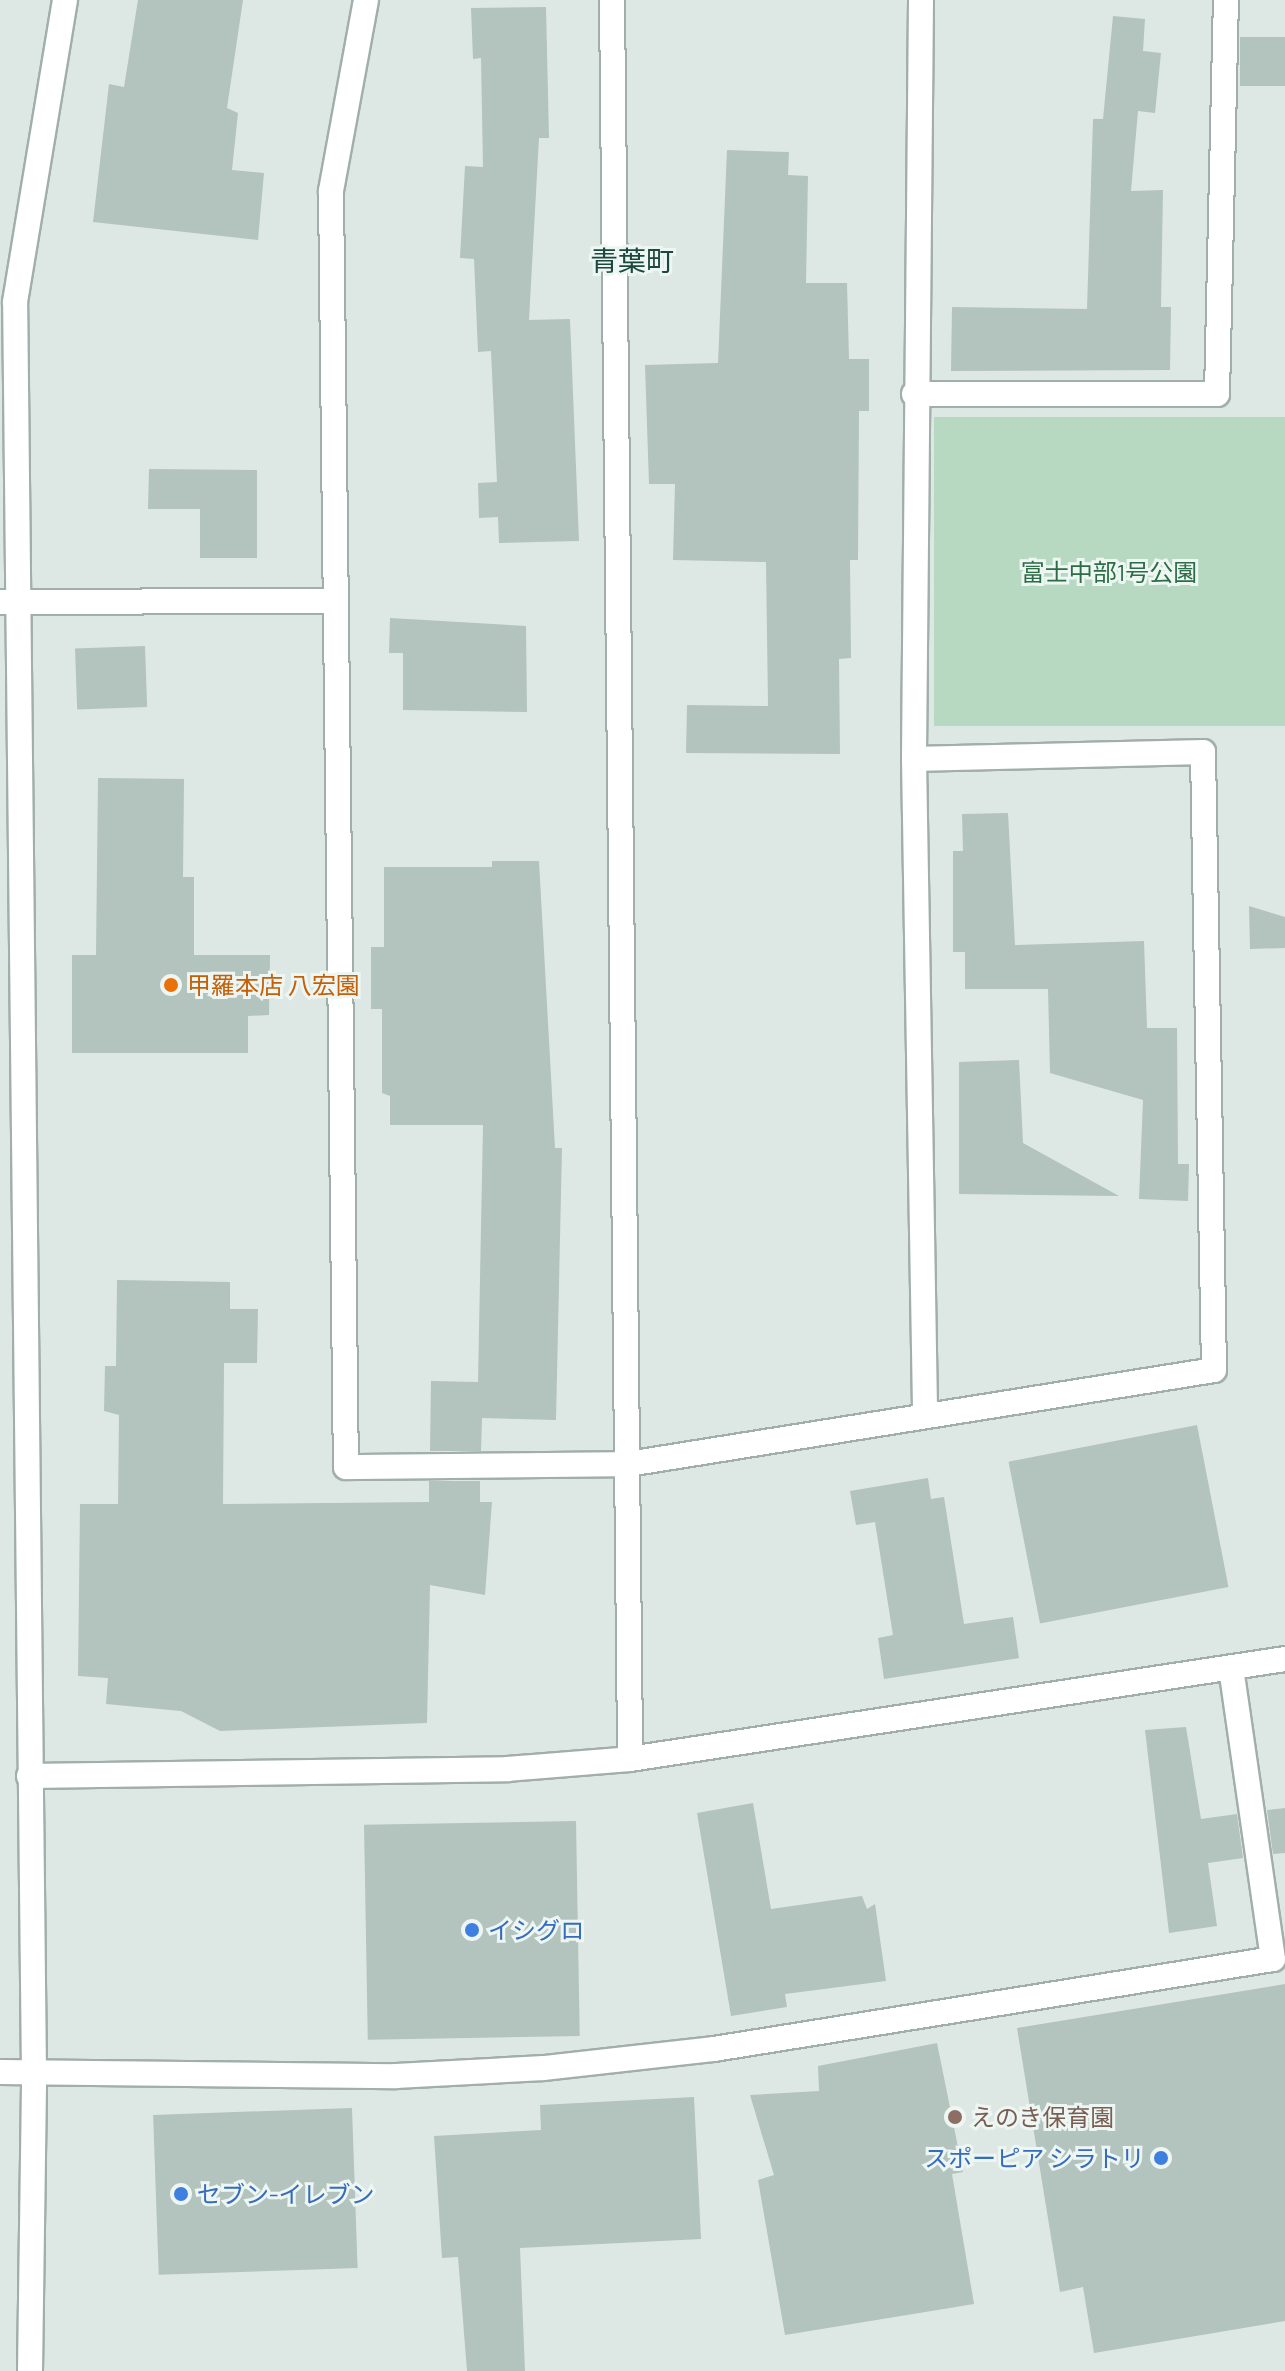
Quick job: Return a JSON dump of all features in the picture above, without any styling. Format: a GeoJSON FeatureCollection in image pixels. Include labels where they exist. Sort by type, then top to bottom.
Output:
{"type":"FeatureCollection","features":[{"type":"Feature","properties":{"kind":"street"},"geometry":{"type":"LineString","coordinates":[[30,2371],[34,2075],[8,602],[15,302],[65,0]]}},
{"type":"Feature","properties":{"kind":"street"},"geometry":{"type":"LineString","coordinates":[[366,0],[331,191],[332,601],[346,1467],[628,1464],[925,1412],[1214,1370],[1203,752],[914,759]]}},
{"type":"Feature","properties":{"kind":"street"},"geometry":{"type":"LineString","coordinates":[[612,0],[630,1759]]}},
{"type":"Feature","properties":{"kind":"street"},"geometry":{"type":"LineString","coordinates":[[921,0],[914,394],[914,759],[925,1412]]}},
{"type":"Feature","properties":{"kind":"street"},"geometry":{"type":"LineString","coordinates":[[914,394],[1217,394],[1226,0]]}},
{"type":"Feature","properties":{"kind":"street"},"geometry":{"type":"LineString","coordinates":[[8,602],[332,601]]}},
{"type":"Feature","properties":{"kind":"street"},"geometry":{"type":"LineString","coordinates":[[29,1776],[507,1769],[630,1759],[1285,1659]]}},
{"type":"Feature","properties":{"kind":"street"},"geometry":{"type":"LineString","coordinates":[[0,2072],[34,2075],[396,2076],[544,2068],[714,2049],[1273,1959],[1231,1669]]}},
{"type":"Feature","properties":{"kind":"green space","name":"富士中部1号公園"},"geometry":{"type":"Polygon","coordinates":[[[934,417],[1285,417],[1285,726],[934,726],[934,417]]]}},
{"type":"Feature","properties":{"kind":"building"},"geometry":{"type":"Polygon","coordinates":[[[138,0],[243,0],[227,108],[238,113],[232,170],[264,173],[258,240],[93,222],[109,84],[124,87],[138,0]]]}},
{"type":"Feature","properties":{"kind":"building"},"geometry":{"type":"Polygon","coordinates":[[[546,7],[549,138],[539,138],[529,320],[570,319],[579,541],[499,543],[498,517],[479,518],[478,483],[497,482],[491,351],[478,352],[474,259],[460,258],[465,166],[483,167],[481,58],[473,59],[471,8],[546,7]]]}},
{"type":"Feature","properties":{"kind":"building"},"geometry":{"type":"Polygon","coordinates":[[[1113,16],[1145,19],[1143,51],[1161,53],[1155,113],[1138,111],[1131,191],[1163,190],[1161,307],[1171,307],[1170,370],[951,371],[952,307],[1087,309],[1093,119],[1103,119],[1113,16]]]}},
{"type":"Feature","properties":{"kind":"building"},"geometry":{"type":"Polygon","coordinates":[[[1240,37],[1285,37],[1285,86],[1240,86],[1240,37]]]}},
{"type":"Feature","properties":{"kind":"building"},"geometry":{"type":"Polygon","coordinates":[[[727,150],[789,152],[788,175],[808,176],[806,283],[847,283],[849,359],[869,359],[869,411],[859,411],[858,560],[850,560],[851,658],[839,659],[840,754],[686,753],[687,705],[768,706],[766,562],[673,560],[675,484],[649,484],[645,365],[718,363],[727,150]]]}},
{"type":"Feature","properties":{"kind":"building"},"geometry":{"type":"Polygon","coordinates":[[[149,469],[257,470],[257,558],[200,558],[200,509],[148,509],[149,469]]]}},
{"type":"Feature","properties":{"kind":"building"},"geometry":{"type":"Polygon","coordinates":[[[390,618],[526,626],[527,712],[403,710],[403,653],[389,653],[390,618]]]}},
{"type":"Feature","properties":{"kind":"building"},"geometry":{"type":"Polygon","coordinates":[[[145,646],[147,707],[77,709],[75,648],[145,646]]]}},
{"type":"Feature","properties":{"kind":"building"},"geometry":{"type":"Polygon","coordinates":[[[98,778],[184,779],[183,877],[194,877],[194,955],[270,955],[269,1015],[248,1016],[248,1053],[72,1053],[72,955],[96,955],[98,778]]]}},
{"type":"Feature","properties":{"kind":"building"},"geometry":{"type":"Polygon","coordinates":[[[1008,813],[1015,945],[1144,941],[1147,1028],[1177,1028],[1178,1164],[1189,1164],[1188,1201],[1139,1199],[1143,1100],[1050,1073],[1048,989],[965,989],[965,952],[953,952],[953,851],[963,851],[962,814],[1008,813]]]}},
{"type":"Feature","properties":{"kind":"building"},"geometry":{"type":"Polygon","coordinates":[[[492,861],[539,861],[555,1148],[562,1148],[556,1420],[482,1418],[481,1451],[430,1451],[431,1381],[478,1382],[483,1125],[390,1125],[390,1096],[382,1093],[382,1009],[371,1009],[371,947],[384,947],[384,867],[492,867],[492,861]]]}},
{"type":"Feature","properties":{"kind":"building"},"geometry":{"type":"Polygon","coordinates":[[[1249,906],[1285,917],[1285,948],[1250,949],[1249,906]]]}},
{"type":"Feature","properties":{"kind":"building"},"geometry":{"type":"Polygon","coordinates":[[[1019,1060],[1023,1143],[1119,1196],[959,1194],[959,1062],[1019,1060]]]}},
{"type":"Feature","properties":{"kind":"building"},"geometry":{"type":"Polygon","coordinates":[[[117,1280],[230,1282],[230,1309],[258,1309],[257,1363],[224,1363],[223,1504],[429,1502],[429,1481],[480,1481],[480,1502],[492,1502],[485,1595],[430,1585],[427,1723],[220,1731],[181,1711],[106,1704],[108,1678],[78,1676],[80,1504],[118,1504],[119,1415],[104,1411],[105,1366],[116,1366],[117,1280]]]}},
{"type":"Feature","properties":{"kind":"building"},"geometry":{"type":"Polygon","coordinates":[[[1197,1425],[1228,1587],[1040,1624],[1009,1462],[1197,1425]]]}},
{"type":"Feature","properties":{"kind":"building"},"geometry":{"type":"Polygon","coordinates":[[[928,1478],[931,1499],[944,1497],[964,1624],[1013,1617],[1019,1658],[884,1679],[878,1638],[893,1635],[875,1522],[856,1525],[850,1491],[928,1478]]]}},
{"type":"Feature","properties":{"kind":"building"},"geometry":{"type":"Polygon","coordinates":[[[1186,1727],[1201,1819],[1237,1814],[1243,1858],[1208,1863],[1217,1926],[1169,1933],[1145,1730],[1186,1727]]]}},
{"type":"Feature","properties":{"kind":"building"},"geometry":{"type":"Polygon","coordinates":[[[753,1803],[771,1909],[862,1896],[867,1909],[875,1904],[886,1981],[785,1994],[787,2007],[731,2016],[697,1813],[753,1803]]]}},
{"type":"Feature","properties":{"kind":"building"},"geometry":{"type":"Polygon","coordinates":[[[1285,1808],[1285,1853],[1273,1854],[1267,1810],[1285,1808]]]}},
{"type":"Feature","properties":{"kind":"building","name":"イシグロ"},"geometry":{"type":"Polygon","coordinates":[[[576,1821],[580,2036],[368,2040],[364,1825],[576,1821]]]}},
{"type":"Feature","properties":{"kind":"building","name":"スポーピア シラトリ"},"geometry":{"type":"Polygon","coordinates":[[[1285,1984],[1285,2321],[1094,2353],[1083,2287],[1060,2292],[1017,2028],[1285,1984]]]}},
{"type":"Feature","properties":{"kind":"building"},"geometry":{"type":"Polygon","coordinates":[[[937,2043],[963,2172],[952,2174],[974,2304],[785,2335],[758,2180],[774,2175],[750,2095],[819,2091],[818,2066],[937,2043]]]}},
{"type":"Feature","properties":{"kind":"building"},"geometry":{"type":"Polygon","coordinates":[[[694,2097],[701,2239],[520,2248],[525,2371],[467,2371],[458,2257],[442,2258],[434,2136],[541,2130],[540,2105],[694,2097]]]}},
{"type":"Feature","properties":{"kind":"building"},"geometry":{"type":"Polygon","coordinates":[[[352,2108],[358,2268],[159,2275],[153,2115],[352,2108]]]}},
{"type":"Feature","properties":{"kind":"place","name":"甲羅本店 八宏園"},"geometry":{"type":"Point","coordinates":[171,985]}},
{"type":"Feature","properties":{"kind":"place","name":"イシグロ"},"geometry":{"type":"Point","coordinates":[472,1930]}},
{"type":"Feature","properties":{"kind":"place","name":"えのき保育園"},"geometry":{"type":"Point","coordinates":[955,2117]}},
{"type":"Feature","properties":{"kind":"place","name":"スポーピア シラトリ"},"geometry":{"type":"Point","coordinates":[1161,2158]}},
{"type":"Feature","properties":{"kind":"place","name":"セブン-イレブン"},"geometry":{"type":"Point","coordinates":[181,2194]}},
{"type":"Feature","properties":{"kind":"district","name":"青葉町"},"geometry":{"type":"Point","coordinates":[632,260]}}]}
